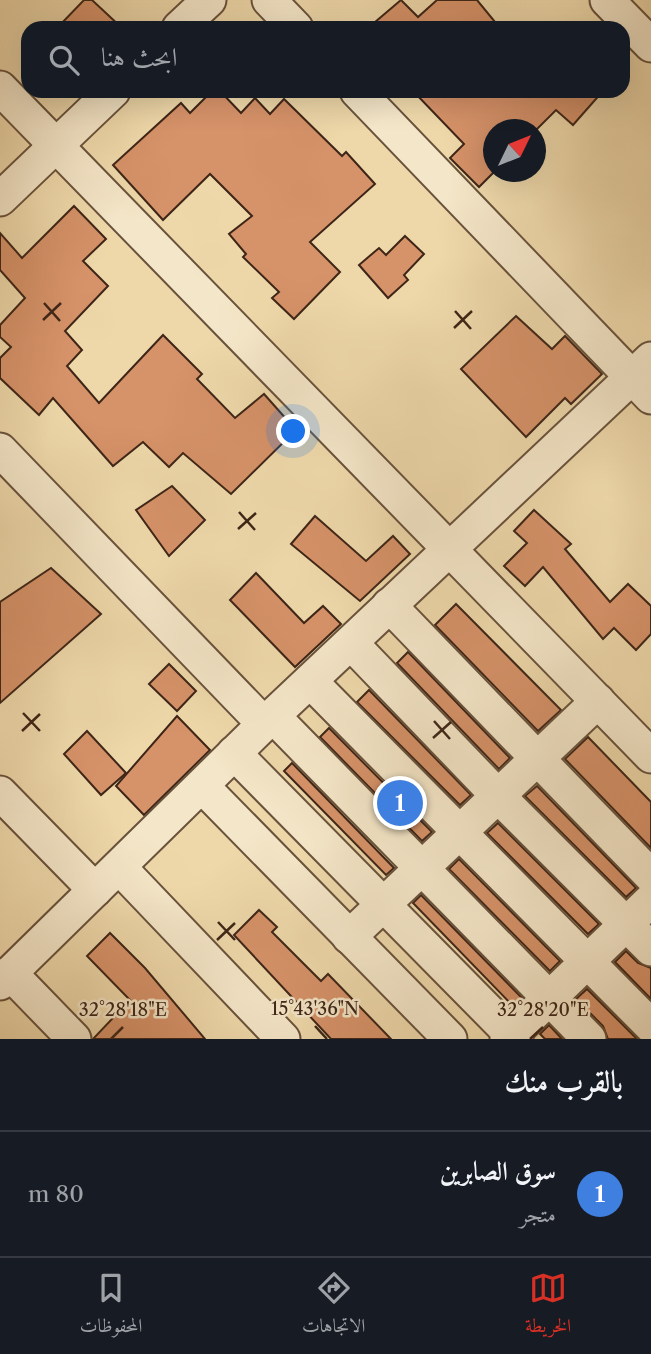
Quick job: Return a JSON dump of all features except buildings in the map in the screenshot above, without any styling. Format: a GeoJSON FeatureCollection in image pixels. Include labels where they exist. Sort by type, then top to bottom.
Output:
{"type":"FeatureCollection","features":[{"type":"Feature","properties":{"kind":"street"},"geometry":{"type":"LineString","coordinates":[[186,21],[209,0]]}},
{"type":"Feature","properties":{"kind":"street"},"geometry":{"type":"LineString","coordinates":[[269,0],[289,21]]}},
{"type":"Feature","properties":{"kind":"street"},"geometry":{"type":"LineString","coordinates":[[607,0],[628,21]]}},
{"type":"Feature","properties":{"kind":"street"},"geometry":{"type":"LineString","coordinates":[[630,24],[651,45]]}},
{"type":"Feature","properties":{"kind":"street"},"geometry":{"type":"LineString","coordinates":[[0,88],[651,756]]}},
{"type":"Feature","properties":{"kind":"street"},"geometry":{"type":"LineString","coordinates":[[0,200],[105,98]]}},
{"type":"Feature","properties":{"kind":"street"},"geometry":{"type":"LineString","coordinates":[[74,1039],[5,978],[448,548],[644,377],[364,98]]}},
{"type":"Feature","properties":{"kind":"street"},"geometry":{"type":"LineString","coordinates":[[0,450],[269,720],[424,867],[589,1039]]}},
{"type":"Feature","properties":{"kind":"street"},"geometry":{"type":"LineString","coordinates":[[388,605],[651,876]]}},
{"type":"Feature","properties":{"kind":"street"},"geometry":{"type":"LineString","coordinates":[[351,643],[498,796],[651,949]]}},
{"type":"Feature","properties":{"kind":"street"},"geometry":{"type":"LineString","coordinates":[[310,681],[651,1026]]}},
{"type":"Feature","properties":{"kind":"street"},"geometry":{"type":"LineString","coordinates":[[349,937],[598,701]]}},
{"type":"Feature","properties":{"kind":"street"},"geometry":{"type":"LineString","coordinates":[[234,753],[385,904],[511,1037],[651,900]]}},
{"type":"Feature","properties":{"kind":"street"},"geometry":{"type":"LineString","coordinates":[[202,786],[450,1039]]}},
{"type":"Feature","properties":{"kind":"street"},"geometry":{"type":"LineString","coordinates":[[0,793],[95,890]]}},
{"type":"Feature","properties":{"kind":"street"},"geometry":{"type":"LineString","coordinates":[[119,867],[274,1036]]}},
{"type":"Feature","properties":{"kind":"place","name":"سوق الصابرين"},"geometry":{"type":"Point","coordinates":[400,803]}}]}
